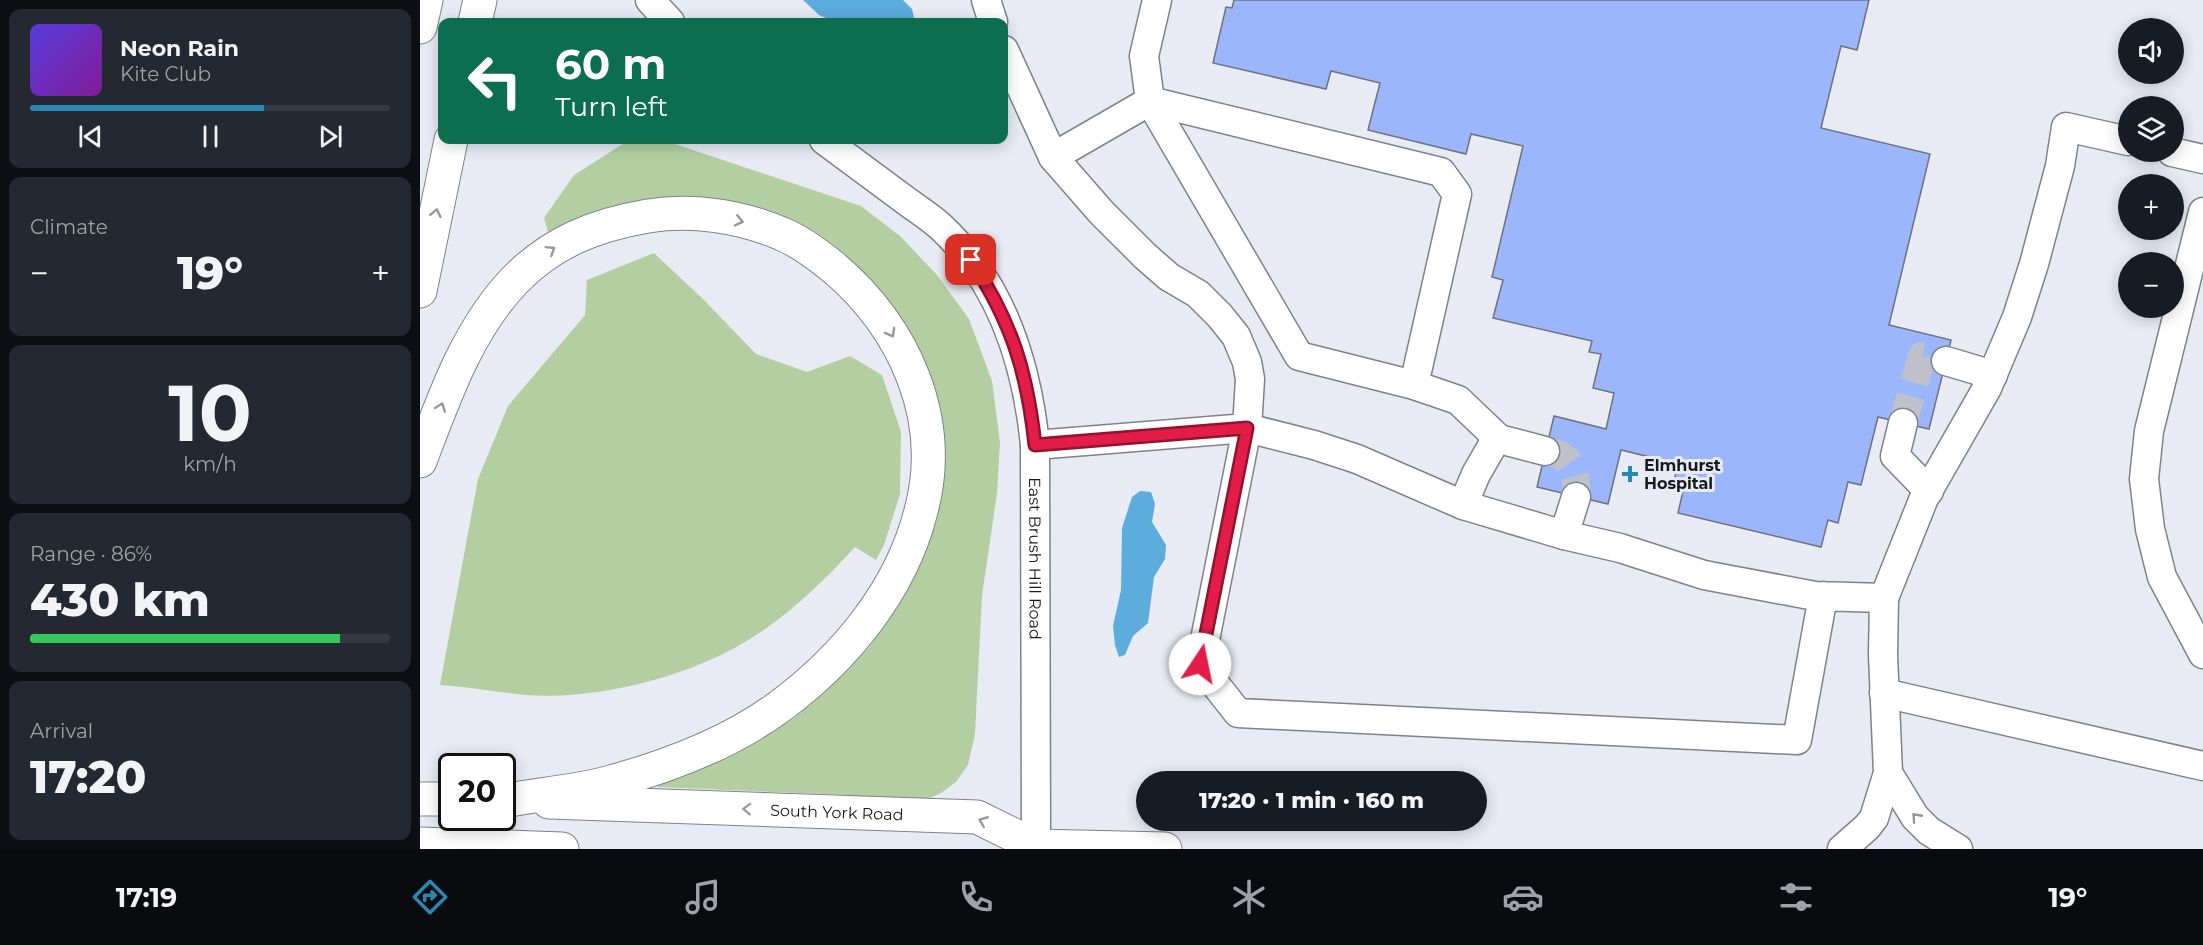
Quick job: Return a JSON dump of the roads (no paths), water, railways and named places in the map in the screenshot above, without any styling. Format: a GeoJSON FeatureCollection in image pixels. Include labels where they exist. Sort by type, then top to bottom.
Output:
{"type":"FeatureCollection","features":[{"type":"Feature","properties":{"kind":"main road"},"geometry":{"type":"LineString","coordinates":[[420,27],[426,0]]}},
{"type":"Feature","properties":{"kind":"main road"},"geometry":{"type":"LineString","coordinates":[[476,18],[480,0]]}},
{"type":"Feature","properties":{"kind":"main road"},"geometry":{"type":"LineString","coordinates":[[420,291],[450,144]]}},
{"type":"Feature","properties":{"kind":"main road"},"geometry":{"type":"LineString","coordinates":[[420,461],[445,395],[468,347],[490,310],[513,282],[537,259],[573,236],[621,220],[664,214],[703,214],[743,222],[782,234],[819,256],[855,286],[886,323],[908,364],[920,398],[927,435],[927,473],[922,509],[911,545],[896,579],[867,621],[819,675],[778,708],[740,733],[696,753],[609,783],[516,798]]}},
{"type":"Feature","properties":{"kind":"main road"},"geometry":{"type":"LineString","coordinates":[[420,799],[438,799]]}},
{"type":"Feature","properties":{"kind":"main road","name":"South York Road"},"geometry":{"type":"LineString","coordinates":[[516,800],[977,817],[1032,848],[1165,849]]}},
{"type":"Feature","properties":{"kind":"main road"},"geometry":{"type":"LineString","coordinates":[[420,844],[562,849]]}},
{"type":"Feature","properties":{"kind":"street"},"geometry":{"type":"LineString","coordinates":[[650,0],[666,18]]}},
{"type":"Feature","properties":{"kind":"street"},"geometry":{"type":"LineString","coordinates":[[986,0],[992,18]]}},
{"type":"Feature","properties":{"kind":"street"},"geometry":{"type":"LineString","coordinates":[[1157,0],[1144,56],[1150,101],[1299,356],[1414,385],[1458,400],[1499,439],[1545,451]]}},
{"type":"Feature","properties":{"kind":"street"},"geometry":{"type":"LineString","coordinates":[[1008,59],[1053,156],[1101,212],[1145,256],[1169,277],[1198,294],[1220,316],[1236,336],[1248,362],[1250,379],[1247,428],[1200,664],[1238,713],[1797,740],[1824,596]]}},
{"type":"Feature","properties":{"kind":"street"},"geometry":{"type":"LineString","coordinates":[[1053,156],[1150,101],[1441,172],[1457,194],[1414,385]]}},
{"type":"Feature","properties":{"kind":"street"},"geometry":{"type":"LineString","coordinates":[[1842,849],[1874,818],[1888,773],[1884,693],[1884,598],[1929,491],[1993,375],[2017,317],[2034,264],[2060,166],[2066,127],[2118,139]]}},
{"type":"Feature","properties":{"kind":"street","name":"East Brush Hill Road"},"geometry":{"type":"LineString","coordinates":[[829,144],[941,227],[971,260],[1005,319],[1017,351],[1026,384],[1035,445],[1032,848]]}},
{"type":"Feature","properties":{"kind":"street"},"geometry":{"type":"LineString","coordinates":[[2184,155],[2203,159]]}},
{"type":"Feature","properties":{"kind":"street"},"geometry":{"type":"LineString","coordinates":[[2203,212],[2149,431],[2144,479],[2150,529],[2162,577],[2203,654]]}},
{"type":"Feature","properties":{"kind":"street"},"geometry":{"type":"LineString","coordinates":[[1946,362],[1993,375]]}},
{"type":"Feature","properties":{"kind":"street"},"geometry":{"type":"LineString","coordinates":[[1903,423],[1894,456],[1929,491]]}},
{"type":"Feature","properties":{"kind":"street"},"geometry":{"type":"LineString","coordinates":[[1035,445],[1247,428],[1358,459],[1463,505],[1564,535],[1620,548],[1704,575],[1777,590],[1824,596],[1884,598]]}},
{"type":"Feature","properties":{"kind":"street"},"geometry":{"type":"LineString","coordinates":[[1463,505],[1486,454],[1499,439]]}},
{"type":"Feature","properties":{"kind":"street"},"geometry":{"type":"LineString","coordinates":[[1564,535],[1576,497]]}},
{"type":"Feature","properties":{"kind":"street"},"geometry":{"type":"LineString","coordinates":[[1884,693],[2203,766]]}},
{"type":"Feature","properties":{"kind":"street"},"geometry":{"type":"LineString","coordinates":[[1888,773],[1915,817],[1929,831],[1958,849]]}},
{"type":"Feature","properties":{"kind":"water"},"geometry":{"type":"Polygon","coordinates":[[[803,0],[903,0],[912,9],[914,18],[826,18],[819,15],[803,0]]]}},
{"type":"Feature","properties":{"kind":"water"},"geometry":{"type":"Polygon","coordinates":[[[1140,491],[1151,492],[1155,504],[1152,522],[1166,545],[1165,559],[1154,577],[1148,623],[1133,636],[1125,655],[1119,657],[1113,626],[1121,590],[1122,528],[1132,497],[1140,491]]]}},
{"type":"Feature","properties":{"kind":"tunnel"},"geometry":{"type":"LineString","coordinates":[[1903,423],[1922,356],[1946,361]]}},
{"type":"Feature","properties":{"kind":"tunnel"},"geometry":{"type":"LineString","coordinates":[[1545,451],[1560,455],[1569,463],[1576,480],[1576,497]]}},
{"type":"Feature","properties":{"kind":"place","name":"Elmhurst Hospital"},"geometry":{"type":"Point","coordinates":[1630,474]}}]}
